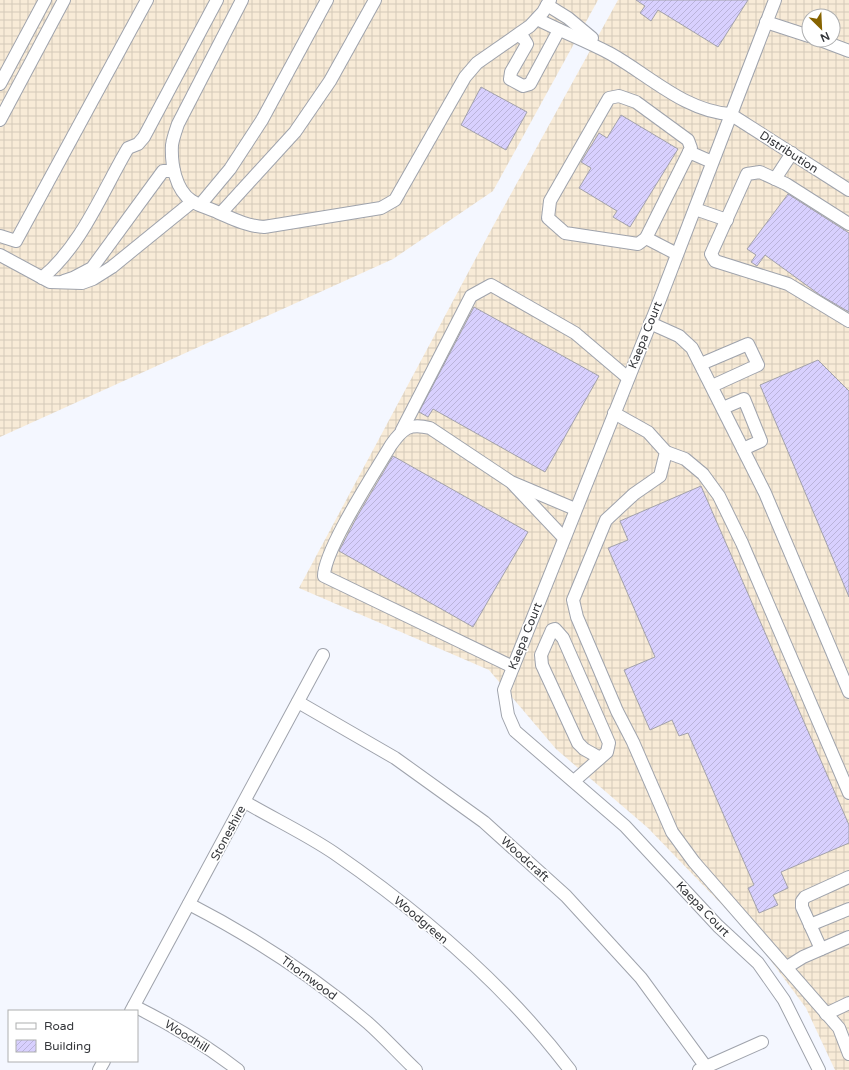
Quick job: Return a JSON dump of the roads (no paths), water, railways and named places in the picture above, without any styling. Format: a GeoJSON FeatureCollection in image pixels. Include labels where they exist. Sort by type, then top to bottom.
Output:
{"type":"FeatureCollection","features":[{"type":"Feature","properties":{"kind":"street"},"geometry":{"type":"LineString","coordinates":[[0,84],[45,0]]}},
{"type":"Feature","properties":{"kind":"street"},"geometry":{"type":"LineString","coordinates":[[0,120],[64,0]]}},
{"type":"Feature","properties":{"kind":"street"},"geometry":{"type":"LineString","coordinates":[[0,236],[16,241],[147,0]]}},
{"type":"Feature","properties":{"kind":"street"},"geometry":{"type":"LineString","coordinates":[[42,278],[59,261],[78,236],[128,148],[138,144],[144,137],[217,0]]}},
{"type":"Feature","properties":{"kind":"street"},"geometry":{"type":"LineString","coordinates":[[242,0],[178,124],[172,144],[174,171],[182,192],[196,203],[252,227],[264,227],[381,208],[394,200],[466,77],[477,62],[518,35],[537,19],[548,3],[613,56]]}},
{"type":"Feature","properties":{"kind":"street"},"geometry":{"type":"LineString","coordinates":[[0,255],[42,278],[57,283],[82,283],[93,279],[112,267],[196,203],[230,169],[262,120],[327,0]]}},
{"type":"Feature","properties":{"kind":"street"},"geometry":{"type":"LineString","coordinates":[[221,213],[294,132],[334,75],[375,0]]}},
{"type":"Feature","properties":{"kind":"street","name":"Kaepa Court"},"geometry":{"type":"LineString","coordinates":[[775,0],[730,114],[695,209],[504,690],[508,715],[515,731],[625,826],[718,926],[758,963],[784,1000],[819,1070]]}},
{"type":"Feature","properties":{"kind":"street"},"geometry":{"type":"LineString","coordinates":[[537,19],[559,30],[581,38],[695,106],[715,113],[730,114]]}},
{"type":"Feature","properties":{"kind":"street"},"geometry":{"type":"LineString","coordinates":[[766,22],[801,33]]}},
{"type":"Feature","properties":{"kind":"street"},"geometry":{"type":"LineString","coordinates":[[518,35],[524,39],[527,44],[511,72],[510,79],[524,86],[530,84],[559,30]]}},
{"type":"Feature","properties":{"kind":"street"},"geometry":{"type":"LineString","coordinates":[[619,96],[636,102],[688,140],[691,148],[646,238],[638,244],[565,233],[548,218],[550,201],[609,98],[619,96]]}},
{"type":"Feature","properties":{"kind":"street","name":"Distribution"},"geometry":{"type":"LineString","coordinates":[[730,114],[849,190]]}},
{"type":"Feature","properties":{"kind":"street"},"geometry":{"type":"LineString","coordinates":[[689,152],[712,162]]}},
{"type":"Feature","properties":{"kind":"street"},"geometry":{"type":"LineString","coordinates":[[775,179],[792,153]]}},
{"type":"Feature","properties":{"kind":"street"},"geometry":{"type":"LineString","coordinates":[[57,283],[74,278],[92,268],[163,171],[174,171]]}},
{"type":"Feature","properties":{"kind":"street"},"geometry":{"type":"LineString","coordinates":[[849,224],[775,179],[760,172],[747,174],[711,254],[715,261],[788,284],[849,321]]}},
{"type":"Feature","properties":{"kind":"street"},"geometry":{"type":"LineString","coordinates":[[695,209],[727,220]]}},
{"type":"Feature","properties":{"kind":"street"},"geometry":{"type":"LineString","coordinates":[[646,238],[677,254]]}},
{"type":"Feature","properties":{"kind":"street"},"geometry":{"type":"LineString","coordinates":[[513,667],[324,576],[324,569],[334,543],[391,445],[402,430],[471,296],[490,284],[575,333],[628,378]]}},
{"type":"Feature","properties":{"kind":"street"},"geometry":{"type":"LineString","coordinates":[[650,323],[679,336],[692,348],[701,364],[765,493],[849,692]]}},
{"type":"Feature","properties":{"kind":"street"},"geometry":{"type":"LineString","coordinates":[[701,364],[748,344],[758,366],[712,386]]}},
{"type":"Feature","properties":{"kind":"street"},"geometry":{"type":"LineString","coordinates":[[723,408],[744,400],[762,441],[743,449]]}},
{"type":"Feature","properties":{"kind":"street"},"geometry":{"type":"LineString","coordinates":[[614,413],[648,432],[666,452],[685,459],[703,474],[719,496],[742,543],[849,793]]}},
{"type":"Feature","properties":{"kind":"street"},"geometry":{"type":"LineString","coordinates":[[402,430],[417,425],[430,428],[511,482],[575,509]]}},
{"type":"Feature","properties":{"kind":"street"},"geometry":{"type":"LineString","coordinates":[[666,452],[660,476],[634,494],[606,520],[573,600],[577,618],[672,832],[694,862],[839,1028],[849,1054]]}},
{"type":"Feature","properties":{"kind":"street"},"geometry":{"type":"LineString","coordinates":[[511,482],[564,538]]}},
{"type":"Feature","properties":{"kind":"street"},"geometry":{"type":"LineString","coordinates":[[574,781],[600,758],[609,748],[607,737],[563,638],[555,629],[552,630],[541,655],[542,665],[578,743],[584,749],[600,758]]}},
{"type":"Feature","properties":{"kind":"street","name":"Stoneshire"},"geometry":{"type":"LineString","coordinates":[[133,1008],[323,655]]}},
{"type":"Feature","properties":{"kind":"street","name":"Woodcraft"},"geometry":{"type":"LineString","coordinates":[[298,702],[395,758],[484,822],[566,896],[640,978],[702,1068]]}},
{"type":"Feature","properties":{"kind":"street","name":"Woodgreen"},"geometry":{"type":"LineString","coordinates":[[245,802],[333,853],[415,912],[491,980],[570,1070]]}},
{"type":"Feature","properties":{"kind":"street"},"geometry":{"type":"LineString","coordinates":[[821,949],[802,907],[802,901],[805,897],[849,877]]}},
{"type":"Feature","properties":{"kind":"street","name":"Thornwood"},"geometry":{"type":"LineString","coordinates":[[190,904],[231,926],[302,971],[369,1024],[416,1070]]}},
{"type":"Feature","properties":{"kind":"street"},"geometry":{"type":"LineString","coordinates":[[810,925],[849,908]]}},
{"type":"Feature","properties":{"kind":"street"},"geometry":{"type":"LineString","coordinates":[[787,967],[821,949],[849,937]]}},
{"type":"Feature","properties":{"kind":"street"},"geometry":{"type":"LineString","coordinates":[[826,1014],[849,1003]]}},
{"type":"Feature","properties":{"kind":"street","name":"Woodhill"},"geometry":{"type":"LineString","coordinates":[[138,1010],[173,1027],[223,1058],[238,1070]]}},
{"type":"Feature","properties":{"kind":"street"},"geometry":{"type":"LineString","coordinates":[[702,1068],[762,1042]]}}]}
